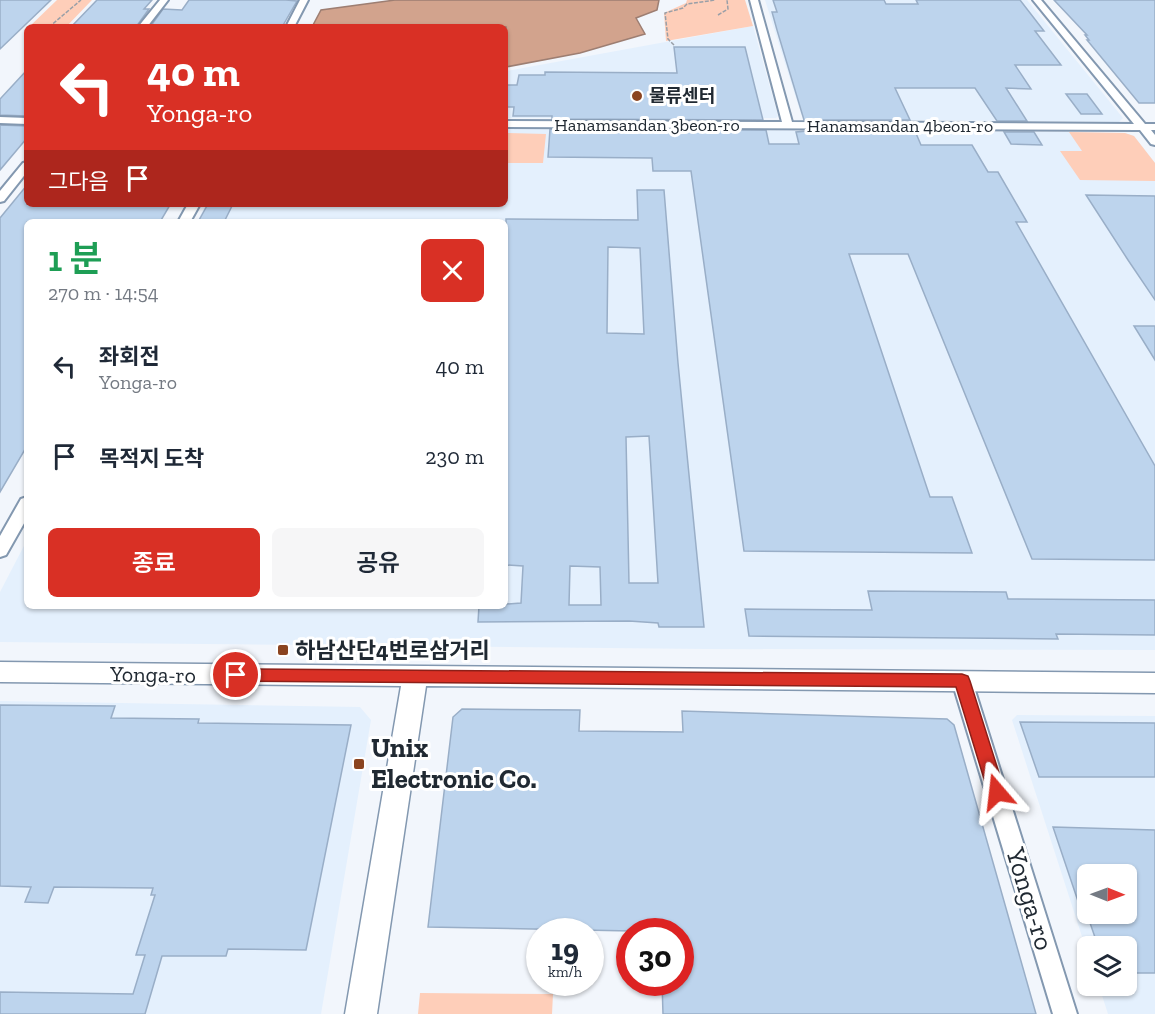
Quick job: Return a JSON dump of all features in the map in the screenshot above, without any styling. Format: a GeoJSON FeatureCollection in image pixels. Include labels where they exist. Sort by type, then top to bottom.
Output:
{"type":"FeatureCollection","features":[{"type":"Feature","properties":{"kind":"street"},"geometry":{"type":"LineString","coordinates":[[144,24],[164,0]]}},
{"type":"Feature","properties":{"kind":"street"},"geometry":{"type":"LineString","coordinates":[[292,24],[304,0]]}},
{"type":"Feature","properties":{"kind":"street","name":"Hanamsandan 4beon-ro"},"geometry":{"type":"LineString","coordinates":[[754,0],[788,126],[1155,127]]}},
{"type":"Feature","properties":{"kind":"street"},"geometry":{"type":"LineString","coordinates":[[1037,0],[1155,142]]}},
{"type":"Feature","properties":{"kind":"street"},"geometry":{"type":"LineString","coordinates":[[0,120],[24,121]]}},
{"type":"Feature","properties":{"kind":"street","name":"Hanamsandan 3beon-ro"},"geometry":{"type":"LineString","coordinates":[[508,124],[788,126]]}},
{"type":"Feature","properties":{"kind":"street"},"geometry":{"type":"LineString","coordinates":[[0,199],[24,169]]}},
{"type":"Feature","properties":{"kind":"street"},"geometry":{"type":"LineString","coordinates":[[0,551],[24,508]]}},
{"type":"Feature","properties":{"kind":"street","name":"Yonga-ro"},"geometry":{"type":"LineString","coordinates":[[0,672],[415,678],[1155,683]]}},
{"type":"Feature","properties":{"kind":"street"},"geometry":{"type":"LineString","coordinates":[[361,1014],[415,678]]}},
{"type":"Feature","properties":{"kind":"street","name":"Yonga-ro"},"geometry":{"type":"LineString","coordinates":[[962,681],[1065,1014]]}},
{"type":"Feature","properties":{"kind":"path"},"geometry":{"type":"LineString","coordinates":[[53,24],[81,0]]}},
{"type":"Feature","properties":{"kind":"path"},"geometry":{"type":"LineString","coordinates":[[674,45],[668,39],[665,13],[683,8],[689,0]]}},
{"type":"Feature","properties":{"kind":"path"},"geometry":{"type":"LineString","coordinates":[[687,4],[715,0]]}},
{"type":"Feature","properties":{"kind":"path"},"geometry":{"type":"LineString","coordinates":[[718,15],[728,9],[727,0]]}},
{"type":"Feature","properties":{"kind":"shaded area"},"geometry":{"type":"Polygon","coordinates":[[[57,0],[92,0],[69,24],[32,24],[57,0]]]}},
{"type":"Feature","properties":{"kind":"shaded area"},"geometry":{"type":"Polygon","coordinates":[[[395,0],[659,0],[657,10],[636,18],[645,34],[580,53],[508,67],[508,24],[314,24],[321,10],[395,0]]]}},
{"type":"Feature","properties":{"kind":"shaded area"},"geometry":{"type":"Polygon","coordinates":[[[687,0],[745,0],[753,26],[666,41],[664,13],[686,3],[687,0]]]}},
{"type":"Feature","properties":{"kind":"shaded area"},"geometry":{"type":"Polygon","coordinates":[[[765,0],[1027,0],[1123,118],[1119,122],[810,119],[801,114],[765,0]]]}},
{"type":"Feature","properties":{"kind":"shaded area"},"geometry":{"type":"Polygon","coordinates":[[[753,26],[778,116],[776,118],[508,118],[508,71],[753,26]]]}},
{"type":"Feature","properties":{"kind":"shaded area"},"geometry":{"type":"Polygon","coordinates":[[[508,129],[1069,132],[1125,133],[1134,136],[1155,163],[1155,650],[706,649],[0,642],[0,592],[24,546],[24,609],[508,609],[508,219],[198,219],[204,207],[508,207],[508,129]]]}},
{"type":"Feature","properties":{"kind":"shaded area"},"geometry":{"type":"Polygon","coordinates":[[[1069,132],[1125,133],[1134,136],[1155,163],[1155,181],[1080,180],[1060,151],[1082,151],[1069,132]]]}},
{"type":"Feature","properties":{"kind":"shaded area"},"geometry":{"type":"Polygon","coordinates":[[[508,133],[546,134],[543,163],[508,163],[508,133]]]}},
{"type":"Feature","properties":{"kind":"shaded area"},"geometry":{"type":"Polygon","coordinates":[[[0,701],[360,707],[371,720],[321,1014],[0,1014],[0,701]]]}},
{"type":"Feature","properties":{"kind":"shaded area"},"geometry":{"type":"Polygon","coordinates":[[[1017,715],[1155,716],[1155,1014],[1108,1014],[1102,996],[1137,996],[1137,936],[1082,936],[1078,924],[1137,924],[1137,864],[1077,864],[1077,921],[1012,720],[1017,715]]]}},
{"type":"Feature","properties":{"kind":"shaded area"},"geometry":{"type":"Polygon","coordinates":[[[420,993],[553,996],[552,1014],[418,1014],[420,993]]]}},
{"type":"Feature","properties":{"kind":"building"},"geometry":{"type":"Polygon","coordinates":[[[0,0],[51,0],[24,24],[0,49],[0,0]]]}},
{"type":"Feature","properties":{"kind":"building"},"geometry":{"type":"Polygon","coordinates":[[[97,0],[152,0],[144,9],[149,9],[138,24],[74,24],[97,0]]]}},
{"type":"Feature","properties":{"kind":"building"},"geometry":{"type":"Polygon","coordinates":[[[189,0],[297,1],[284,24],[152,24],[163,9],[182,10],[189,0]]]}},
{"type":"Feature","properties":{"kind":"building"},"geometry":{"type":"Polygon","coordinates":[[[773,0],[884,0],[886,4],[918,4],[916,0],[1020,0],[1044,31],[1035,31],[1061,65],[1015,65],[1031,89],[1006,88],[1027,121],[997,121],[975,88],[895,88],[910,120],[804,120],[772,12],[777,12],[773,0]]]}},
{"type":"Feature","properties":{"kind":"building"},"geometry":{"type":"Polygon","coordinates":[[[1054,0],[1155,0],[1155,103],[1139,103],[1087,40],[1089,40],[1085,35],[1087,35],[1054,0]]]}},
{"type":"Feature","properties":{"kind":"building","name":"물류센터"},"geometry":{"type":"Polygon","coordinates":[[[674,47],[745,47],[763,120],[552,119],[552,116],[513,116],[514,107],[508,107],[508,85],[517,85],[519,75],[545,75],[545,72],[677,73],[674,47]]]}},
{"type":"Feature","properties":{"kind":"building"},"geometry":{"type":"Polygon","coordinates":[[[24,73],[24,116],[0,115],[0,99],[24,73]]]}},
{"type":"Feature","properties":{"kind":"building"},"geometry":{"type":"Polygon","coordinates":[[[1066,94],[1087,94],[1102,114],[1081,114],[1066,94]]]}},
{"type":"Feature","properties":{"kind":"building"},"geometry":{"type":"Polygon","coordinates":[[[0,125],[24,126],[24,142],[0,170],[0,125]]]}},
{"type":"Feature","properties":{"kind":"building"},"geometry":{"type":"Polygon","coordinates":[[[550,129],[766,130],[769,144],[799,144],[796,132],[807,131],[915,131],[921,145],[972,145],[988,172],[998,172],[1027,222],[1016,222],[1155,466],[1155,560],[1032,559],[908,254],[849,254],[930,497],[952,497],[972,553],[744,551],[691,171],[653,171],[652,158],[548,157],[550,129]]]}},
{"type":"Feature","properties":{"kind":"building"},"geometry":{"type":"Polygon","coordinates":[[[1004,132],[1034,132],[1042,145],[1011,144],[1004,132]]]}},
{"type":"Feature","properties":{"kind":"building"},"geometry":{"type":"Polygon","coordinates":[[[24,189],[24,207],[169,207],[162,219],[24,219],[24,451],[0,492],[0,218],[24,189]]]}},
{"type":"Feature","properties":{"kind":"building"},"geometry":{"type":"Polygon","coordinates":[[[637,190],[664,190],[678,363],[704,627],[659,627],[658,623],[629,621],[478,622],[479,609],[508,609],[508,604],[521,603],[523,566],[508,565],[508,219],[638,220],[637,190]],[[608,247],[607,333],[644,334],[640,248],[608,247]],[[649,436],[626,437],[629,583],[658,583],[649,436]],[[570,566],[569,605],[601,605],[600,567],[570,566]]]}},
{"type":"Feature","properties":{"kind":"building"},"geometry":{"type":"Polygon","coordinates":[[[1086,195],[1155,196],[1155,300],[1128,260],[1086,195]]]}},
{"type":"Feature","properties":{"kind":"building"},"geometry":{"type":"Polygon","coordinates":[[[206,207],[232,207],[226,219],[200,219],[206,207]]]}},
{"type":"Feature","properties":{"kind":"building"},"geometry":{"type":"Polygon","coordinates":[[[1134,326],[1155,326],[1155,360],[1134,326]]]}},
{"type":"Feature","properties":{"kind":"building"},"geometry":{"type":"Polygon","coordinates":[[[868,591],[1006,592],[1008,599],[1155,600],[1155,635],[1056,634],[1058,639],[749,636],[745,609],[872,610],[868,591]]]}},
{"type":"Feature","properties":{"kind":"building"},"geometry":{"type":"Polygon","coordinates":[[[0,705],[115,706],[111,718],[199,719],[198,723],[351,725],[306,950],[228,949],[226,956],[162,956],[145,1014],[0,1014],[0,992],[133,994],[145,955],[136,955],[155,895],[151,895],[153,888],[54,887],[48,903],[25,902],[31,887],[0,886],[0,705]]]}},
{"type":"Feature","properties":{"kind":"building"},"geometry":{"type":"Polygon","coordinates":[[[462,709],[580,710],[579,731],[683,732],[682,711],[947,719],[954,725],[1036,1014],[663,1014],[662,996],[694,996],[694,918],[616,918],[616,931],[604,930],[604,918],[526,918],[526,929],[428,927],[453,717],[462,709]]]}},
{"type":"Feature","properties":{"kind":"building"},"geometry":{"type":"Polygon","coordinates":[[[1020,722],[1155,723],[1155,777],[1039,777],[1020,722]]]}},
{"type":"Feature","properties":{"kind":"building"},"geometry":{"type":"Polygon","coordinates":[[[1053,827],[1155,830],[1155,973],[1137,973],[1137,936],[1095,936],[1090,924],[1137,924],[1137,864],[1077,864],[1077,898],[1053,827]]]}},
{"type":"Feature","properties":{"kind":"place","name":"물류센터"},"geometry":{"type":"Point","coordinates":[637,96]}},
{"type":"Feature","properties":{"kind":"place","name":"하남산단4번로삼거리"},"geometry":{"type":"Point","coordinates":[283,650]}},
{"type":"Feature","properties":{"kind":"place","name":"Unix Electronic Co."},"geometry":{"type":"Point","coordinates":[359,764]}},
{"type":"Feature","properties":{"kind":"route"},"geometry":{"type":"LineString","coordinates":[[236,675],[962,681],[997,792]]}}]}
